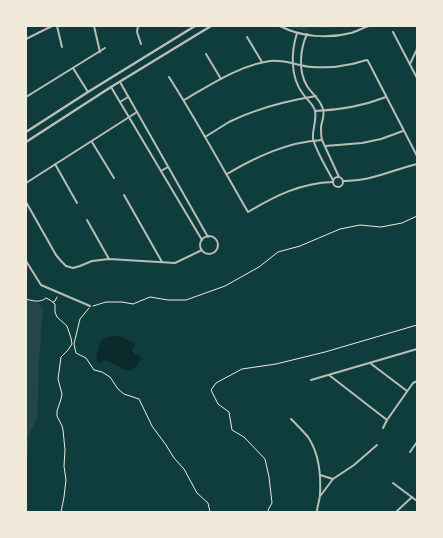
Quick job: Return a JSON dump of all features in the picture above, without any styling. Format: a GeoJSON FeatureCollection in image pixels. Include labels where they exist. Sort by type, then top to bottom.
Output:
{"type":"FeatureCollection","features":[{"type":"Feature","properties":{"kind":"street"},"geometry":{"type":"LineString","coordinates":[[26,39],[52,26]]}},
{"type":"Feature","properties":{"kind":"street"},"geometry":{"type":"LineString","coordinates":[[57,26],[62,47]]}},
{"type":"Feature","properties":{"kind":"street"},"geometry":{"type":"LineString","coordinates":[[94,26],[100,52]]}},
{"type":"Feature","properties":{"kind":"street"},"geometry":{"type":"LineString","coordinates":[[138,26],[141,44]]}},
{"type":"Feature","properties":{"kind":"street"},"geometry":{"type":"LineString","coordinates":[[26,132],[195,26]]}},
{"type":"Feature","properties":{"kind":"street"},"geometry":{"type":"LineString","coordinates":[[26,142],[111,87],[211,26]]}},
{"type":"Feature","properties":{"kind":"street"},"geometry":{"type":"LineString","coordinates":[[280,26],[297,33],[321,36],[336,36],[352,33],[369,26]]}},
{"type":"Feature","properties":{"kind":"street"},"geometry":{"type":"LineString","coordinates":[[392,32],[417,78]]}},
{"type":"Feature","properties":{"kind":"street"},"geometry":{"type":"LineString","coordinates":[[297,33],[292,63],[301,92],[314,107],[314,140],[334,185],[339,187],[342,185],[343,181]]}},
{"type":"Feature","properties":{"kind":"street"},"geometry":{"type":"LineString","coordinates":[[307,34],[304,39],[301,65],[307,85],[316,96],[323,111],[321,134],[324,146],[339,177],[342,178],[343,181]]}},
{"type":"Feature","properties":{"kind":"street"},"geometry":{"type":"LineString","coordinates":[[247,37],[262,62]]}},
{"type":"Feature","properties":{"kind":"street"},"geometry":{"type":"LineString","coordinates":[[26,96],[105,48]]}},
{"type":"Feature","properties":{"kind":"street"},"geometry":{"type":"LineString","coordinates":[[410,64],[417,49]]}},
{"type":"Feature","properties":{"kind":"street"},"geometry":{"type":"LineString","coordinates":[[206,54],[221,79]]}},
{"type":"Feature","properties":{"kind":"street"},"geometry":{"type":"LineString","coordinates":[[184,100],[240,69],[262,62],[282,61],[310,67],[337,67],[351,65],[367,60],[417,156]]}},
{"type":"Feature","properties":{"kind":"street"},"geometry":{"type":"LineString","coordinates":[[73,68],[88,92]]}},
{"type":"Feature","properties":{"kind":"street"},"geometry":{"type":"LineString","coordinates":[[168,77],[184,100],[248,212],[289,190],[306,185],[333,181],[335,178],[339,177]]}},
{"type":"Feature","properties":{"kind":"street"},"geometry":{"type":"LineString","coordinates":[[120,82],[208,237]]}},
{"type":"Feature","properties":{"kind":"street"},"geometry":{"type":"LineString","coordinates":[[111,87],[202,240]]}},
{"type":"Feature","properties":{"kind":"street"},"geometry":{"type":"LineString","coordinates":[[205,137],[248,114],[274,105],[316,96]]}},
{"type":"Feature","properties":{"kind":"street"},"geometry":{"type":"LineString","coordinates":[[120,102],[128,97]]}},
{"type":"Feature","properties":{"kind":"street"},"geometry":{"type":"LineString","coordinates":[[315,111],[336,110],[353,107],[386,97]]}},
{"type":"Feature","properties":{"kind":"street"},"geometry":{"type":"LineString","coordinates":[[26,183],[137,112]]}},
{"type":"Feature","properties":{"kind":"street"},"geometry":{"type":"LineString","coordinates":[[324,146],[362,143],[381,139],[404,131]]}},
{"type":"Feature","properties":{"kind":"street"},"geometry":{"type":"LineString","coordinates":[[227,174],[247,162],[269,152],[314,140],[322,140]]}},
{"type":"Feature","properties":{"kind":"street"},"geometry":{"type":"LineString","coordinates":[[92,141],[114,178]]}},
{"type":"Feature","properties":{"kind":"street"},"geometry":{"type":"LineString","coordinates":[[55,164],[77,203]]}},
{"type":"Feature","properties":{"kind":"street"},"geometry":{"type":"LineString","coordinates":[[343,181],[359,180],[378,176],[417,164]]}},
{"type":"Feature","properties":{"kind":"street"},"geometry":{"type":"LineString","coordinates":[[161,171],[168,167]]}},
{"type":"Feature","properties":{"kind":"street"},"geometry":{"type":"LineString","coordinates":[[124,195],[163,262]]}},
{"type":"Feature","properties":{"kind":"street"},"geometry":{"type":"LineString","coordinates":[[26,202],[56,255],[66,266],[73,268],[92,261],[109,259],[175,263],[202,250]]}},
{"type":"Feature","properties":{"kind":"street"},"geometry":{"type":"LineString","coordinates":[[87,220],[109,259]]}},
{"type":"Feature","properties":{"kind":"street"},"geometry":{"type":"LineString","coordinates":[[208,237],[217,241],[218,246],[215,252],[206,254],[200,245],[202,240],[208,237]]}},
{"type":"Feature","properties":{"kind":"street"},"geometry":{"type":"LineString","coordinates":[[26,261],[41,285],[90,306]]}},
{"type":"Feature","properties":{"kind":"street"},"geometry":{"type":"LineString","coordinates":[[311,380],[417,350]]}},
{"type":"Feature","properties":{"kind":"street"},"geometry":{"type":"LineString","coordinates":[[370,363],[407,391]]}},
{"type":"Feature","properties":{"kind":"street"},"geometry":{"type":"LineString","coordinates":[[329,375],[387,420]]}},
{"type":"Feature","properties":{"kind":"street"},"geometry":{"type":"LineString","coordinates":[[383,428],[407,391],[413,383],[417,381]]}},
{"type":"Feature","properties":{"kind":"street"},"geometry":{"type":"LineString","coordinates":[[291,419],[308,438],[315,451],[320,475],[320,496],[317,512]]}},
{"type":"Feature","properties":{"kind":"street"},"geometry":{"type":"LineString","coordinates":[[410,452],[417,442]]}},
{"type":"Feature","properties":{"kind":"street"},"geometry":{"type":"LineString","coordinates":[[320,496],[333,479],[354,465],[377,445]]}},
{"type":"Feature","properties":{"kind":"street"},"geometry":{"type":"LineString","coordinates":[[320,475],[333,479]]}},
{"type":"Feature","properties":{"kind":"street"},"geometry":{"type":"LineString","coordinates":[[393,482],[417,501]]}},
{"type":"Feature","properties":{"kind":"street"},"geometry":{"type":"LineString","coordinates":[[396,512],[412,497]]}},
{"type":"Feature","properties":{"kind":"path"},"geometry":{"type":"LineString","coordinates":[[61,512],[66,480],[63,430],[57,416],[62,394],[58,379],[61,358],[73,344],[80,319],[90,306],[106,302],[133,304],[150,297],[168,300],[186,300],[225,286],[259,267],[278,252],[300,246],[340,229],[360,225],[381,227],[402,223],[417,216]]}},
{"type":"Feature","properties":{"kind":"path"},"geometry":{"type":"LineString","coordinates":[[53,302],[55,301],[58,292]]}},
{"type":"Feature","properties":{"kind":"path"},"geometry":{"type":"LineString","coordinates":[[26,299],[43,301],[46,298],[53,302],[55,304],[57,317],[67,326],[76,353],[86,358],[94,370],[102,372],[110,377],[118,389],[124,394],[139,399],[152,426],[174,458],[184,469],[197,493],[208,503],[210,512]]}},
{"type":"Feature","properties":{"kind":"path"},"geometry":{"type":"LineString","coordinates":[[269,512],[268,510],[272,503],[265,459],[244,437],[232,430],[229,412],[218,404],[211,390],[216,383],[242,369],[276,364],[325,352],[417,325]]}},
{"type":"Feature","properties":{"kind":"shaded area"},"geometry":{"type":"Polygon","coordinates":[[[287,26],[346,26],[326,28],[309,27],[306,31],[287,26]]]}},
{"type":"Feature","properties":{"kind":"shaded area"},"geometry":{"type":"Polygon","coordinates":[[[26,299],[40,304],[43,311],[39,355],[37,419],[28,439],[26,458],[26,299]]]}},
{"type":"Feature","properties":{"kind":"shaded area"},"geometry":{"type":"Polygon","coordinates":[[[120,336],[135,344],[132,349],[134,352],[133,354],[139,355],[141,358],[137,366],[131,370],[124,370],[107,361],[98,364],[97,355],[101,340],[107,337],[120,336]]]}}]}
